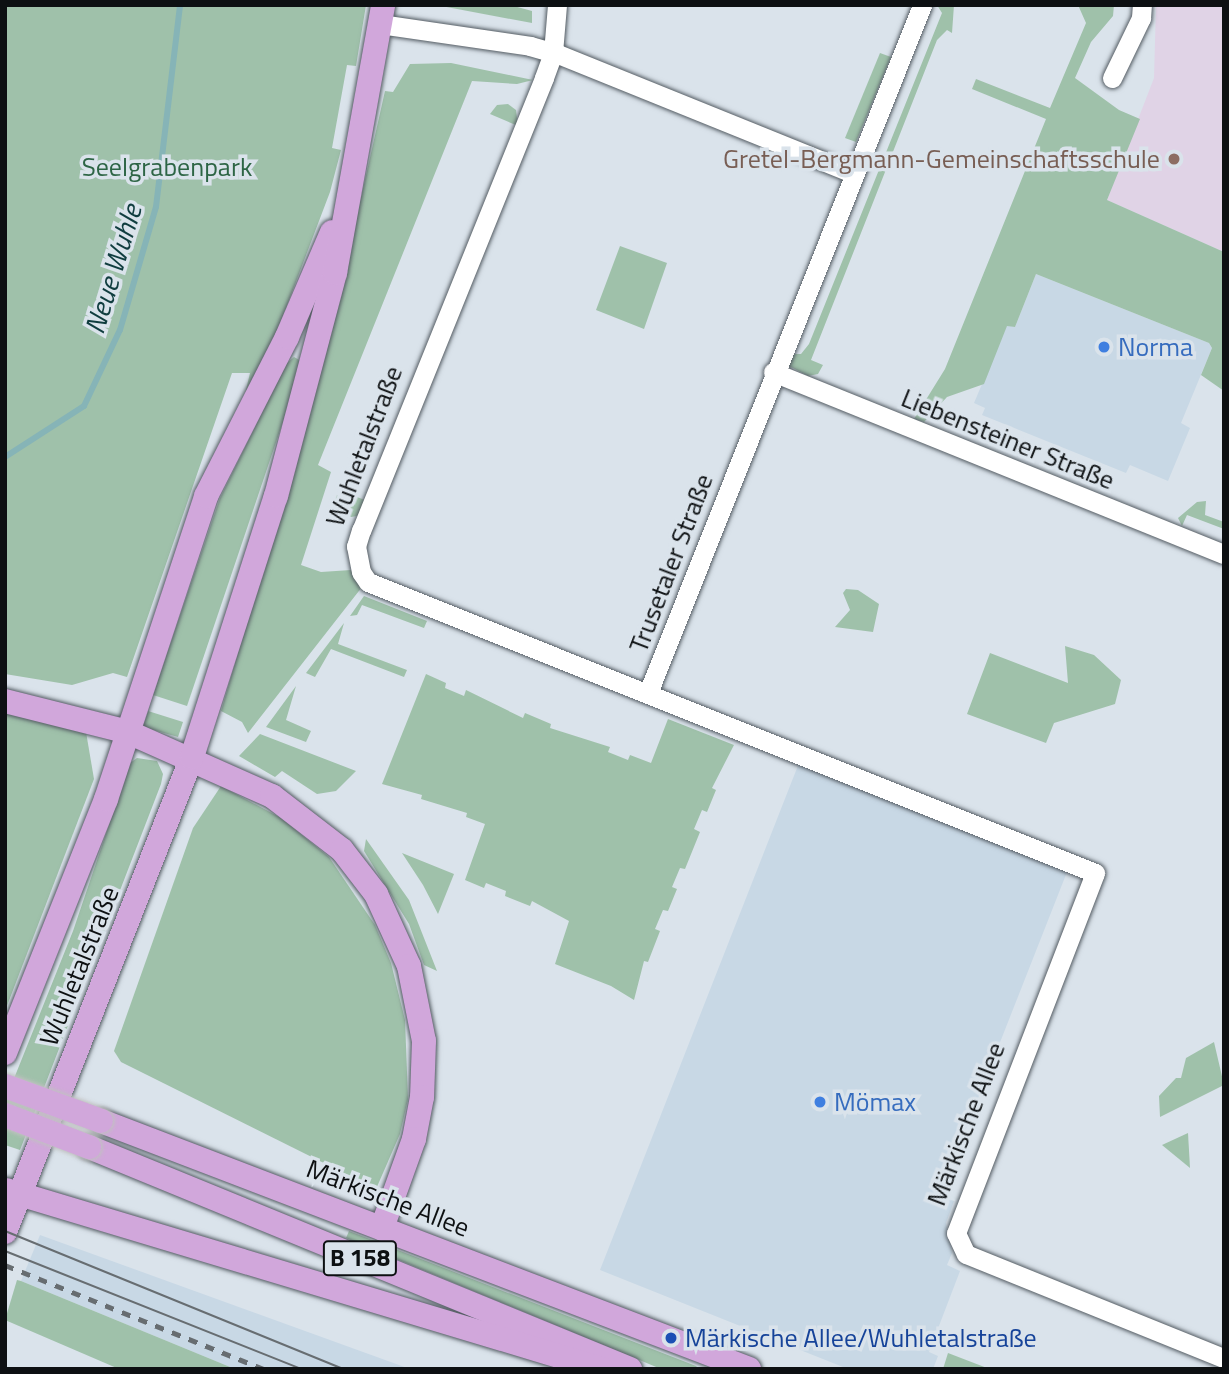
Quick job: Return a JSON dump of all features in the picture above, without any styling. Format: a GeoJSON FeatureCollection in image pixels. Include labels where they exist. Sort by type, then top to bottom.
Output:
{"type":"FeatureCollection","features":[{"type":"Feature","properties":{"kind":"main road","name":"Wuhletalstraße"},"geometry":{"type":"LineString","coordinates":[[5,1232],[12,1193],[192,757],[276,496],[335,274],[381,15]]}},
{"type":"Feature","properties":{"kind":"main road","name":"Wuhletalstraße"},"geometry":{"type":"LineString","coordinates":[[5,1053],[128,732],[206,496],[287,337],[346,201]]}},
{"type":"Feature","properties":{"kind":"main road"},"geometry":{"type":"LineString","coordinates":[[5,701],[128,732],[192,757],[272,796],[310,821],[342,850],[376,894],[398,937],[418,999],[425,1069],[414,1139],[382,1228]]}},
{"type":"Feature","properties":{"kind":"main road","name":"Märkische Allee"},"geometry":{"type":"LineString","coordinates":[[5,1086],[748,1369]]}},
{"type":"Feature","properties":{"kind":"main road","name":"B 158"},"geometry":{"type":"LineString","coordinates":[[5,1115],[630,1369]]}},
{"type":"Feature","properties":{"kind":"main road"},"geometry":{"type":"LineString","coordinates":[[12,1193],[602,1369]]}},
{"type":"Feature","properties":{"kind":"street","name":"Wuhletalstraße"},"geometry":{"type":"LineString","coordinates":[[557,5],[552,53],[361,530],[357,560],[368,582],[648,693]]}},
{"type":"Feature","properties":{"kind":"street","name":"Trusetaler Straße"},"geometry":{"type":"LineString","coordinates":[[922,5],[773,372],[648,693],[1095,873]]}},
{"type":"Feature","properties":{"kind":"street"},"geometry":{"type":"LineString","coordinates":[[1112,78],[1141,18],[1142,5]]}},
{"type":"Feature","properties":{"kind":"street","name":"Wuhletalstraße"},"geometry":{"type":"LineString","coordinates":[[381,15],[552,53],[853,173]]}},
{"type":"Feature","properties":{"kind":"street","name":"Liebensteiner Straße"},"geometry":{"type":"LineString","coordinates":[[773,372],[1224,554]]}},
{"type":"Feature","properties":{"kind":"street","name":"Märkische Allee"},"geometry":{"type":"LineString","coordinates":[[1095,873],[956,1233],[965,1254],[1224,1358]]}},
{"type":"Feature","properties":{"kind":"shaded area","name":"Gretel-Bergmann-Gemeinschaftsschule"},"geometry":{"type":"Polygon","coordinates":[[[1156,5],[1224,5],[1224,252],[1107,200],[1154,78],[1156,5]]]}},
{"type":"Feature","properties":{"kind":"shaded area"},"geometry":{"type":"Polygon","coordinates":[[[1036,274],[1209,343],[1212,348],[1181,423],[1190,428],[1168,481],[1130,465],[1126,473],[982,415],[985,408],[974,403],[1007,325],[1015,327],[1036,274]]]}},
{"type":"Feature","properties":{"kind":"shaded area"},"geometry":{"type":"Polygon","coordinates":[[[799,763],[1067,872],[940,1195],[954,1201],[946,1223],[952,1253],[947,1265],[960,1271],[929,1352],[938,1356],[933,1369],[848,1369],[600,1270],[799,763]]]}},
{"type":"Feature","properties":{"kind":"shaded area"},"geometry":{"type":"Polygon","coordinates":[[[40,1235],[410,1369],[235,1369],[21,1281],[40,1235]]]}},
{"type":"Feature","properties":{"kind":"green space","name":"Seelgrabenpark"},"geometry":{"type":"Polygon","coordinates":[[[5,5],[366,5],[356,66],[347,65],[332,148],[341,150],[330,192],[275,337],[245,394],[250,373],[232,373],[127,677],[113,673],[72,685],[5,674],[5,5]]]}},
{"type":"Feature","properties":{"kind":"green space"},"geometry":{"type":"Polygon","coordinates":[[[436,5],[510,5],[532,11],[532,23],[436,5]]]}},
{"type":"Feature","properties":{"kind":"green space"},"geometry":{"type":"Polygon","coordinates":[[[937,5],[954,5],[952,33],[947,30],[937,40],[811,360],[823,365],[818,374],[808,376],[789,366],[791,354],[801,354],[809,344],[942,13],[937,5]]]}},
{"type":"Feature","properties":{"kind":"green space"},"geometry":{"type":"Polygon","coordinates":[[[1078,5],[1114,5],[1113,16],[1091,42],[1075,78],[1119,110],[1140,119],[1107,200],[1224,252],[1224,391],[1201,375],[1212,348],[1209,343],[1036,274],[1015,327],[1007,326],[984,384],[947,397],[924,422],[914,419],[945,369],[1046,119],[972,89],[976,79],[1050,108],[1086,23],[1078,5]]]}},
{"type":"Feature","properties":{"kind":"green space"},"geometry":{"type":"Polygon","coordinates":[[[880,53],[891,57],[856,142],[845,138],[880,53]]]}},
{"type":"Feature","properties":{"kind":"green space"},"geometry":{"type":"Polygon","coordinates":[[[451,63],[533,80],[517,84],[472,81],[318,465],[331,472],[301,565],[321,572],[351,570],[362,587],[248,733],[242,722],[221,711],[326,353],[385,91],[393,92],[410,64],[451,63]]]}},
{"type":"Feature","properties":{"kind":"green space"},"geometry":{"type":"Polygon","coordinates":[[[508,104],[516,110],[518,126],[490,114],[497,105],[508,104]]]}},
{"type":"Feature","properties":{"kind":"green space"},"geometry":{"type":"Polygon","coordinates":[[[620,246],[667,263],[644,329],[596,310],[620,246]]]}},
{"type":"Feature","properties":{"kind":"green space"},"geometry":{"type":"Polygon","coordinates":[[[294,357],[301,361],[295,386],[187,706],[153,695],[220,498],[286,364],[294,357]]]}},
{"type":"Feature","properties":{"kind":"green space"},"geometry":{"type":"Polygon","coordinates":[[[350,494],[367,501],[357,516],[340,513],[335,500],[337,495],[349,498],[350,494]]]}},
{"type":"Feature","properties":{"kind":"green space"},"geometry":{"type":"Polygon","coordinates":[[[1206,501],[1205,515],[1224,522],[1224,529],[1187,515],[1182,526],[1178,518],[1197,502],[1206,501]]]}},
{"type":"Feature","properties":{"kind":"green space"},"geometry":{"type":"Polygon","coordinates":[[[846,589],[858,590],[879,604],[873,632],[835,627],[850,610],[843,593],[846,589]]]}},
{"type":"Feature","properties":{"kind":"green space"},"geometry":{"type":"Polygon","coordinates":[[[364,596],[427,621],[424,628],[362,605],[357,615],[350,616],[364,596]]]}},
{"type":"Feature","properties":{"kind":"green space"},"geometry":{"type":"Polygon","coordinates":[[[344,623],[338,644],[407,670],[404,677],[331,649],[315,677],[306,673],[344,623]]]}},
{"type":"Feature","properties":{"kind":"green space"},"geometry":{"type":"Polygon","coordinates":[[[1065,646],[1094,655],[1121,680],[1115,704],[1054,723],[1046,743],[967,714],[990,653],[1068,683],[1065,646]]]}},
{"type":"Feature","properties":{"kind":"green space"},"geometry":{"type":"Polygon","coordinates":[[[426,674],[446,683],[445,688],[464,696],[466,690],[523,718],[525,713],[551,724],[550,728],[610,747],[608,752],[628,760],[630,755],[651,763],[668,719],[734,745],[712,788],[716,790],[707,812],[702,810],[694,829],[700,832],[685,869],[680,868],[672,887],[677,889],[668,911],[663,910],[655,929],[660,931],[648,962],[644,961],[634,1000],[611,986],[555,964],[569,921],[532,901],[530,906],[505,896],[506,891],[486,883],[484,888],[465,880],[485,824],[466,817],[467,813],[421,799],[422,795],[382,784],[426,674]]]}},
{"type":"Feature","properties":{"kind":"green space"},"geometry":{"type":"Polygon","coordinates":[[[296,686],[286,720],[311,731],[306,742],[266,727],[296,686]]]}},
{"type":"Feature","properties":{"kind":"green space"},"geometry":{"type":"Polygon","coordinates":[[[148,711],[183,722],[178,737],[143,727],[148,711]]]}},
{"type":"Feature","properties":{"kind":"green space"},"geometry":{"type":"Polygon","coordinates":[[[5,712],[86,732],[94,779],[5,1011],[5,712]]]}},
{"type":"Feature","properties":{"kind":"green space"},"geometry":{"type":"Polygon","coordinates":[[[260,734],[356,771],[336,791],[317,794],[282,771],[275,777],[239,756],[260,734]]]}},
{"type":"Feature","properties":{"kind":"green space"},"geometry":{"type":"Polygon","coordinates":[[[137,758],[157,761],[163,774],[161,784],[20,1150],[5,1145],[5,1101],[73,931],[130,763],[137,758]]]}},
{"type":"Feature","properties":{"kind":"green space"},"geometry":{"type":"Polygon","coordinates":[[[221,786],[281,818],[329,857],[375,925],[391,963],[405,1020],[408,1099],[400,1134],[376,1189],[121,1062],[114,1051],[193,828],[221,786]]]}},
{"type":"Feature","properties":{"kind":"green space"},"geometry":{"type":"Polygon","coordinates":[[[366,839],[409,900],[437,971],[424,965],[409,924],[364,851],[366,839]]]}},
{"type":"Feature","properties":{"kind":"green space"},"geometry":{"type":"Polygon","coordinates":[[[402,853],[454,874],[438,914],[423,885],[402,853]]]}},
{"type":"Feature","properties":{"kind":"green space"},"geometry":{"type":"Polygon","coordinates":[[[1214,1042],[1224,1085],[1160,1117],[1159,1096],[1176,1078],[1181,1078],[1186,1058],[1214,1042]]]}},
{"type":"Feature","properties":{"kind":"green space"},"geometry":{"type":"Polygon","coordinates":[[[1188,1133],[1190,1168],[1162,1145],[1188,1133]]]}},
{"type":"Feature","properties":{"kind":"green space"},"geometry":{"type":"Polygon","coordinates":[[[349,1231],[699,1369],[661,1369],[346,1238],[349,1231]]]}},
{"type":"Feature","properties":{"kind":"green space"},"geometry":{"type":"Polygon","coordinates":[[[17,1280],[235,1369],[119,1369],[5,1320],[17,1280]]]}},
{"type":"Feature","properties":{"kind":"green space"},"geometry":{"type":"Polygon","coordinates":[[[948,1353],[987,1368],[987,1369],[943,1369],[948,1353]]]}},
{"type":"Feature","properties":{"kind":"waterway","name":"Neue Wuhle"},"geometry":{"type":"LineString","coordinates":[[5,457],[84,406],[120,330],[156,207],[180,5]]}},
{"type":"Feature","properties":{"kind":"tram line"},"geometry":{"type":"LineString","coordinates":[[5,1231],[344,1369]]}},
{"type":"Feature","properties":{"kind":"tram line"},"geometry":{"type":"LineString","coordinates":[[5,1251],[302,1369]]}},
{"type":"Feature","properties":{"kind":"railway"},"geometry":{"type":"LineString","coordinates":[[5,1265],[264,1369]]}},
{"type":"Feature","properties":{"kind":"place","name":"Gretel-Bergmann-Gemeinschaftsschule"},"geometry":{"type":"Point","coordinates":[1174,159]}},
{"type":"Feature","properties":{"kind":"place","name":"Norma"},"geometry":{"type":"Point","coordinates":[1104,347]}},
{"type":"Feature","properties":{"kind":"place","name":"Mömax"},"geometry":{"type":"Point","coordinates":[820,1102]}},
{"type":"Feature","properties":{"kind":"place","name":"Märkische Allee/Wuhletalstraße"},"geometry":{"type":"Point","coordinates":[671,1338]}}]}
